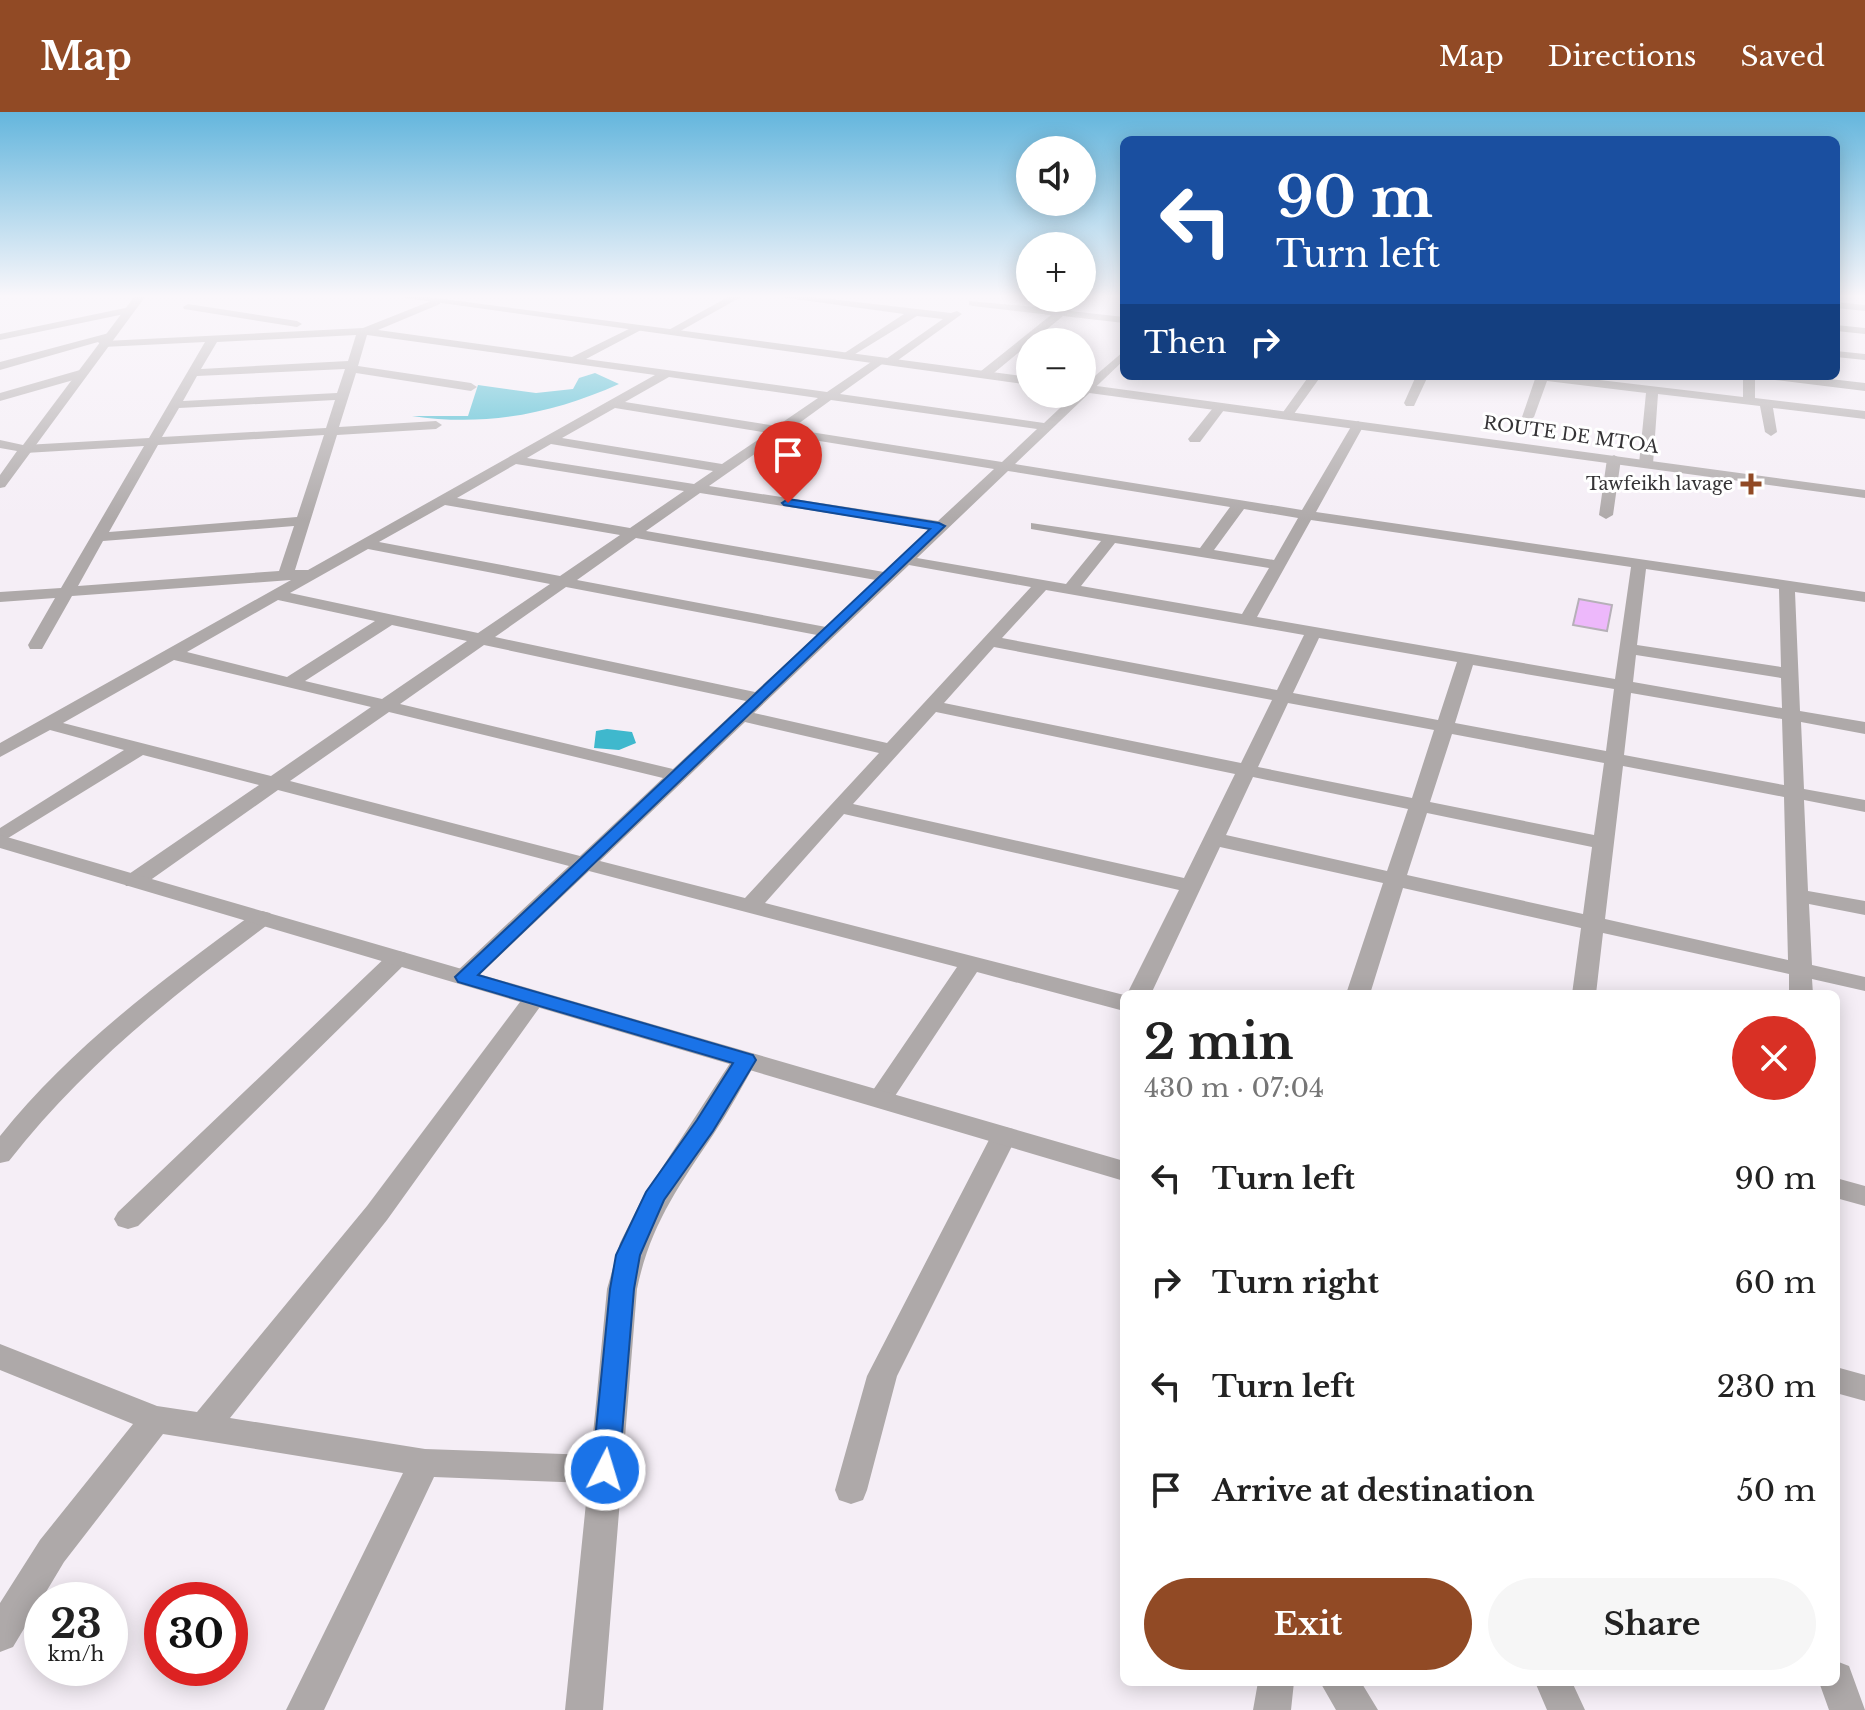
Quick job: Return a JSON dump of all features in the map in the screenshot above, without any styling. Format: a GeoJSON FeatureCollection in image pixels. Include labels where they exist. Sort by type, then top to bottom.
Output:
{"type":"FeatureCollection","features":[{"type":"Feature","properties":{"kind":"street"},"geometry":{"type":"LineString","coordinates":[[2,477],[82,372]]}},
{"type":"Feature","properties":{"kind":"street"},"geometry":{"type":"LineString","coordinates":[[36,645],[193,373],[231,372]]}},
{"type":"Feature","properties":{"kind":"street"},"geometry":{"type":"LineString","coordinates":[[286,575],[351,372]]}},
{"type":"Feature","properties":{"kind":"street"},"geometry":{"type":"LineString","coordinates":[[379,372],[471,387]]}},
{"type":"Feature","properties":{"kind":"street"},"geometry":{"type":"LineString","coordinates":[[649,372],[1047,427]]}},
{"type":"Feature","properties":{"kind":"street"},"geometry":{"type":"LineString","coordinates":[[134,881],[869,372]]}},
{"type":"Feature","properties":{"kind":"street"},"geometry":{"type":"LineString","coordinates":[[967,372],[1016,379]]}},
{"type":"Feature","properties":{"kind":"street"},"geometry":{"type":"LineString","coordinates":[[0,397],[80,374]]}},
{"type":"Feature","properties":{"kind":"street"},"geometry":{"type":"LineString","coordinates":[[0,751],[666,374]]}},
{"type":"Feature","properties":{"kind":"street"},"geometry":{"type":"LineString","coordinates":[[1287,415],[1312,380]]}},
{"type":"Feature","properties":{"kind":"street"},"geometry":{"type":"LineString","coordinates":[[1410,403],[1420,380]]}},
{"type":"Feature","properties":{"kind":"street"},"geometry":{"type":"LineString","coordinates":[[1528,417],[1538,380]]}},
{"type":"Feature","properties":{"kind":"street"},"geometry":{"type":"LineString","coordinates":[[1571,380],[1865,415]]}},
{"type":"Feature","properties":{"kind":"street"},"geometry":{"type":"LineString","coordinates":[[1749,380],[1749,401]]}},
{"type":"Feature","properties":{"kind":"street"},"geometry":{"type":"LineString","coordinates":[[1808,380],[1865,387]]}},
{"type":"Feature","properties":{"kind":"street","name":"ROUTE DE MTOA"},"geometry":{"type":"LineString","coordinates":[[1096,389],[1865,494]]}},
{"type":"Feature","properties":{"kind":"street"},"geometry":{"type":"LineString","coordinates":[[1646,464],[1652,390]]}},
{"type":"Feature","properties":{"kind":"street"},"geometry":{"type":"LineString","coordinates":[[174,405],[343,396]]}},
{"type":"Feature","properties":{"kind":"street"},"geometry":{"type":"LineString","coordinates":[[1766,403],[1771,432]]}},
{"type":"Feature","properties":{"kind":"street"},"geometry":{"type":"LineString","coordinates":[[613,404],[1307,515],[1865,597]]}},
{"type":"Feature","properties":{"kind":"street"},"geometry":{"type":"LineString","coordinates":[[1195,439],[1221,406]]}},
{"type":"Feature","properties":{"kind":"street"},"geometry":{"type":"LineString","coordinates":[[464,977],[1066,408]]}},
{"type":"Feature","properties":{"kind":"street"},"geometry":{"type":"LineString","coordinates":[[0,444],[25,449],[436,425]]}},
{"type":"Feature","properties":{"kind":"street"},"geometry":{"type":"LineString","coordinates":[[1247,620],[1358,425]]}},
{"type":"Feature","properties":{"kind":"street"},"geometry":{"type":"LineString","coordinates":[[548,440],[726,469]]}},
{"type":"Feature","properties":{"kind":"street"},"geometry":{"type":"LineString","coordinates":[[1606,515],[1614,459]]}},
{"type":"Feature","properties":{"kind":"street"},"geometry":{"type":"LineString","coordinates":[[514,460],[939,526]]}},
{"type":"Feature","properties":{"kind":"street"},"geometry":{"type":"LineString","coordinates":[[443,500],[886,577]]}},
{"type":"Feature","properties":{"kind":"street"},"geometry":{"type":"LineString","coordinates":[[1204,553],[1240,504]]}},
{"type":"Feature","properties":{"kind":"street"},"geometry":{"type":"LineString","coordinates":[[98,537],[303,521]]}},
{"type":"Feature","properties":{"kind":"street"},"geometry":{"type":"LineString","coordinates":[[1036,526],[1278,565]]}},
{"type":"Feature","properties":{"kind":"street"},"geometry":{"type":"LineString","coordinates":[[1070,589],[1111,539]]}},
{"type":"Feature","properties":{"kind":"street"},"geometry":{"type":"LineString","coordinates":[[364,544],[828,632]]}},
{"type":"Feature","properties":{"kind":"street"},"geometry":{"type":"LineString","coordinates":[[904,560],[1865,728]]}},
{"type":"Feature","properties":{"kind":"street"},"geometry":{"type":"LineString","coordinates":[[1585,990],[1639,564]]}},
{"type":"Feature","properties":{"kind":"street"},"geometry":{"type":"LineString","coordinates":[[0,597],[314,573]]}},
{"type":"Feature","properties":{"kind":"street"},"geometry":{"type":"LineString","coordinates":[[750,906],[1042,584]]}},
{"type":"Feature","properties":{"kind":"street"},"geometry":{"type":"LineString","coordinates":[[1787,586],[1801,990]]}},
{"type":"Feature","properties":{"kind":"street"},"geometry":{"type":"LineString","coordinates":[[276,595],[758,698]]}},
{"type":"Feature","properties":{"kind":"street"},"geometry":{"type":"LineString","coordinates":[[291,682],[390,619]]}},
{"type":"Feature","properties":{"kind":"street"},"geometry":{"type":"LineString","coordinates":[[1141,990],[1314,631]]}},
{"type":"Feature","properties":{"kind":"street"},"geometry":{"type":"LineString","coordinates":[[990,641],[1865,806]]}},
{"type":"Feature","properties":{"kind":"street"},"geometry":{"type":"LineString","coordinates":[[1628,649],[1790,674]]}},
{"type":"Feature","properties":{"kind":"street"},"geometry":{"type":"LineString","coordinates":[[172,654],[677,776]]}},
{"type":"Feature","properties":{"kind":"street"},"geometry":{"type":"LineString","coordinates":[[1359,990],[1467,658]]}},
{"type":"Feature","properties":{"kind":"street"},"geometry":{"type":"LineString","coordinates":[[932,706],[1603,843]]}},
{"type":"Feature","properties":{"kind":"street"},"geometry":{"type":"LineString","coordinates":[[740,715],[892,750]]}},
{"type":"Feature","properties":{"kind":"street"},"geometry":{"type":"LineString","coordinates":[[47,724],[1120,1002]]}},
{"type":"Feature","properties":{"kind":"street"},"geometry":{"type":"LineString","coordinates":[[0,839],[140,748]]}},
{"type":"Feature","properties":{"kind":"street"},"geometry":{"type":"LineString","coordinates":[[840,807],[1191,886]]}},
{"type":"Feature","properties":{"kind":"street"},"geometry":{"type":"LineString","coordinates":[[0,839],[1120,1170]]}},
{"type":"Feature","properties":{"kind":"street"},"geometry":{"type":"LineString","coordinates":[[1214,839],[1865,984]]}},
{"type":"Feature","properties":{"kind":"street"},"geometry":{"type":"LineString","coordinates":[[1797,895],[1865,908]]}},
{"type":"Feature","properties":{"kind":"street"},"geometry":{"type":"LineString","coordinates":[[0,1154],[34,1111],[110,1037],[178,980],[262,918]]}},
{"type":"Feature","properties":{"kind":"street"},"geometry":{"type":"LineString","coordinates":[[128,1219],[398,958]]}},
{"type":"Feature","properties":{"kind":"street"},"geometry":{"type":"LineString","coordinates":[[880,1099],[971,964]]}},
{"type":"Feature","properties":{"kind":"street"},"geometry":{"type":"LineString","coordinates":[[205,1426],[377,1213],[534,999]]}},
{"type":"Feature","properties":{"kind":"street"},"geometry":{"type":"LineString","coordinates":[[584,1710],[622,1289],[628,1255],[654,1197],[705,1126],[745,1060]]}},
{"type":"Feature","properties":{"kind":"street"},"geometry":{"type":"LineString","coordinates":[[851,1490],[882,1376],[1004,1136]]}},
{"type":"Feature","properties":{"kind":"street"},"geometry":{"type":"LineString","coordinates":[[1840,1189],[1865,1196]]}},
{"type":"Feature","properties":{"kind":"street"},"geometry":{"type":"LineString","coordinates":[[0,1356],[37,1374],[156,1419],[425,1463],[605,1470]]}},
{"type":"Feature","properties":{"kind":"street"},"geometry":{"type":"LineString","coordinates":[[1840,1381],[1865,1388]]}},
{"type":"Feature","properties":{"kind":"street"},"geometry":{"type":"LineString","coordinates":[[0,1635],[52,1551],[156,1419]]}},
{"type":"Feature","properties":{"kind":"street"},"geometry":{"type":"LineString","coordinates":[[305,1710],[425,1463]]}},
{"type":"Feature","properties":{"kind":"street"},"geometry":{"type":"LineString","coordinates":[[1272,1710],[1275,1686]]}},
{"type":"Feature","properties":{"kind":"street"},"geometry":{"type":"LineString","coordinates":[[1341,1686],[1359,1710]]}},
{"type":"Feature","properties":{"kind":"street"},"geometry":{"type":"LineString","coordinates":[[1555,1686],[1566,1710]]}},
{"type":"Feature","properties":{"kind":"street"},"geometry":{"type":"LineString","coordinates":[[1839,1686],[1848,1710]]}},
{"type":"Feature","properties":{"kind":"water"},"geometry":{"type":"Polygon","coordinates":[[[595,373],[619,384],[569,403],[518,415],[466,420],[412,416],[468,416],[478,385],[536,393],[573,389],[579,378],[595,373]]]}},
{"type":"Feature","properties":{"kind":"water"},"geometry":{"type":"Polygon","coordinates":[[[596,731],[632,732],[636,743],[619,750],[594,748],[596,731]]]}},
{"type":"Feature","properties":{"kind":"building"},"geometry":{"type":"Polygon","coordinates":[[[1579,599],[1612,605],[1607,631],[1573,625],[1579,599]]]}},
{"type":"Feature","properties":{"kind":"place","name":"Tawfeikh lavage"},"geometry":{"type":"Point","coordinates":[1751,484]}},
{"type":"Feature","properties":{"kind":"route"},"geometry":{"type":"LineString","coordinates":[[605,1470],[628,1255],[654,1197],[705,1126],[745,1060],[464,977],[939,526],[788,503]]}}]}
